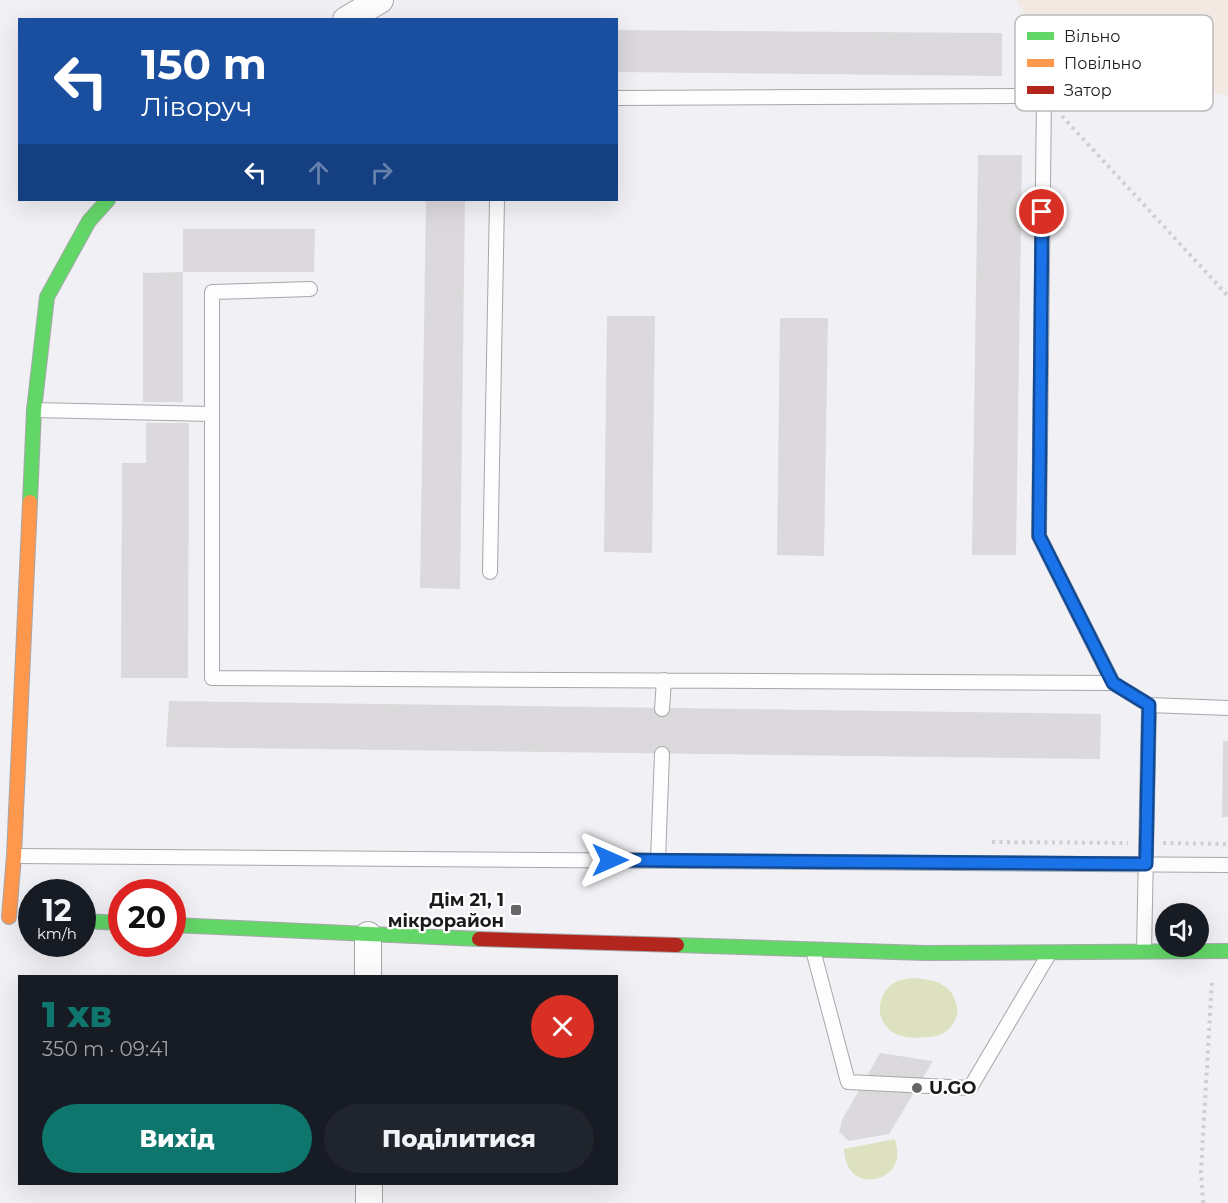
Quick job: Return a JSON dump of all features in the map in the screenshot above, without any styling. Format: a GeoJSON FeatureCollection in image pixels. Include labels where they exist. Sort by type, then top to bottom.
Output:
{"type":"FeatureCollection","features":[{"type":"Feature","properties":{"kind":"street"},"geometry":{"type":"LineString","coordinates":[[349,18],[380,0]]}},
{"type":"Feature","properties":{"kind":"street"},"geometry":{"type":"LineString","coordinates":[[10,917],[34,410],[46,297],[89,221],[107,201]]}},
{"type":"Feature","properties":{"kind":"street"},"geometry":{"type":"LineString","coordinates":[[186,926],[368,935],[925,953],[1221,951]]}},
{"type":"Feature","properties":{"kind":"street"},"geometry":{"type":"LineString","coordinates":[[368,935],[368,975]]}},
{"type":"Feature","properties":{"kind":"street"},"geometry":{"type":"LineString","coordinates":[[369,1185],[369,1203]]}},
{"type":"Feature","properties":{"kind":"lane"},"geometry":{"type":"LineString","coordinates":[[618,98],[1015,96]]}},
{"type":"Feature","properties":{"kind":"lane"},"geometry":{"type":"LineString","coordinates":[[1044,111],[1039,536],[1113,683]]}},
{"type":"Feature","properties":{"kind":"lane"},"geometry":{"type":"LineString","coordinates":[[490,572],[497,201]]}},
{"type":"Feature","properties":{"kind":"lane"},"geometry":{"type":"LineString","coordinates":[[310,288],[212,292],[212,678],[1113,683],[1149,705],[1228,708]]}},
{"type":"Feature","properties":{"kind":"lane"},"geometry":{"type":"LineString","coordinates":[[34,410],[212,414]]}},
{"type":"Feature","properties":{"kind":"lane"},"geometry":{"type":"LineString","coordinates":[[662,709],[664,680]]}},
{"type":"Feature","properties":{"kind":"lane"},"geometry":{"type":"LineString","coordinates":[[1144,951],[1149,705]]}},
{"type":"Feature","properties":{"kind":"lane"},"geometry":{"type":"LineString","coordinates":[[658,860],[662,754]]}},
{"type":"Feature","properties":{"kind":"lane"},"geometry":{"type":"LineString","coordinates":[[14,856],[1228,865]]}},
{"type":"Feature","properties":{"kind":"lane"},"geometry":{"type":"LineString","coordinates":[[813,950],[848,1082],[970,1088],[1051,952]]}},
{"type":"Feature","properties":{"kind":"path"},"geometry":{"type":"LineString","coordinates":[[1058,111],[1228,296]]}},
{"type":"Feature","properties":{"kind":"path"},"geometry":{"type":"LineString","coordinates":[[1203,1203],[1201,1171],[1221,951]]}},
{"type":"Feature","properties":{"kind":"shaded area"},"geometry":{"type":"Polygon","coordinates":[[[1016,0],[1228,0],[1228,95],[1213,93],[1213,15],[1025,15],[1016,0]]]}},
{"type":"Feature","properties":{"kind":"green space"},"geometry":{"type":"Polygon","coordinates":[[[912,978],[939,983],[950,990],[957,1007],[957,1016],[945,1032],[932,1037],[916,1038],[905,1037],[886,1027],[880,1012],[883,996],[887,989],[896,982],[912,978]]]}},
{"type":"Feature","properties":{"kind":"green space"},"geometry":{"type":"Polygon","coordinates":[[[895,1139],[897,1158],[891,1171],[871,1179],[858,1177],[852,1172],[846,1161],[844,1149],[895,1139]]]}},
{"type":"Feature","properties":{"kind":"building"},"geometry":{"type":"Polygon","coordinates":[[[618,30],[1002,33],[1002,76],[618,72],[618,30]]]}},
{"type":"Feature","properties":{"kind":"building"},"geometry":{"type":"Polygon","coordinates":[[[978,155],[1022,155],[1016,555],[972,555],[978,155]]]}},
{"type":"Feature","properties":{"kind":"building"},"geometry":{"type":"Polygon","coordinates":[[[426,201],[465,201],[460,589],[420,588],[426,201]]]}},
{"type":"Feature","properties":{"kind":"building"},"geometry":{"type":"Polygon","coordinates":[[[183,229],[315,229],[314,272],[183,272],[183,229]]]}},
{"type":"Feature","properties":{"kind":"building"},"geometry":{"type":"Polygon","coordinates":[[[183,272],[183,402],[143,402],[143,273],[183,272]]]}},
{"type":"Feature","properties":{"kind":"building"},"geometry":{"type":"Polygon","coordinates":[[[607,316],[655,316],[652,553],[604,552],[607,316]]]}},
{"type":"Feature","properties":{"kind":"building"},"geometry":{"type":"Polygon","coordinates":[[[780,318],[828,318],[824,556],[777,555],[780,318]]]}},
{"type":"Feature","properties":{"kind":"building"},"geometry":{"type":"Polygon","coordinates":[[[146,423],[189,423],[188,678],[121,678],[122,463],[146,463],[146,423]]]}},
{"type":"Feature","properties":{"kind":"building"},"geometry":{"type":"Polygon","coordinates":[[[169,701],[1101,714],[1100,759],[166,747],[169,701]]]}},
{"type":"Feature","properties":{"kind":"building"},"geometry":{"type":"Polygon","coordinates":[[[1223,741],[1228,741],[1228,817],[1222,817],[1223,741]]]}},
{"type":"Feature","properties":{"kind":"building"},"geometry":{"type":"Polygon","coordinates":[[[880,1053],[933,1061],[889,1134],[849,1141],[839,1132],[842,1120],[880,1053]]]}},
{"type":"Feature","properties":{"kind":"traffic: fast"},"geometry":{"type":"LineString","coordinates":[[30,502],[34,410],[47,297],[89,221],[107,201]]}},
{"type":"Feature","properties":{"kind":"traffic: fast"},"geometry":{"type":"LineString","coordinates":[[96,922],[108,922]]}},
{"type":"Feature","properties":{"kind":"traffic: fast"},"geometry":{"type":"LineString","coordinates":[[186,926],[479,939]]}},
{"type":"Feature","properties":{"kind":"traffic: fast"},"geometry":{"type":"LineString","coordinates":[[677,945],[925,953],[1228,951]]}},
{"type":"Feature","properties":{"kind":"traffic: slow"},"geometry":{"type":"LineString","coordinates":[[9,917],[14,856],[30,502]]}},
{"type":"Feature","properties":{"kind":"traffic: jam"},"geometry":{"type":"LineString","coordinates":[[479,939],[677,945]]}},
{"type":"Feature","properties":{"kind":"place","name":"Дім 21, 1 мікрорайон"},"geometry":{"type":"Point","coordinates":[516,910]}},
{"type":"Feature","properties":{"kind":"place","name":"U.GO"},"geometry":{"type":"Point","coordinates":[917,1088]}},
{"type":"Feature","properties":{"kind":"route"},"geometry":{"type":"LineString","coordinates":[[610,860],[1146,864],[1149,705],[1113,683],[1039,536],[1042,212]]}}]}
